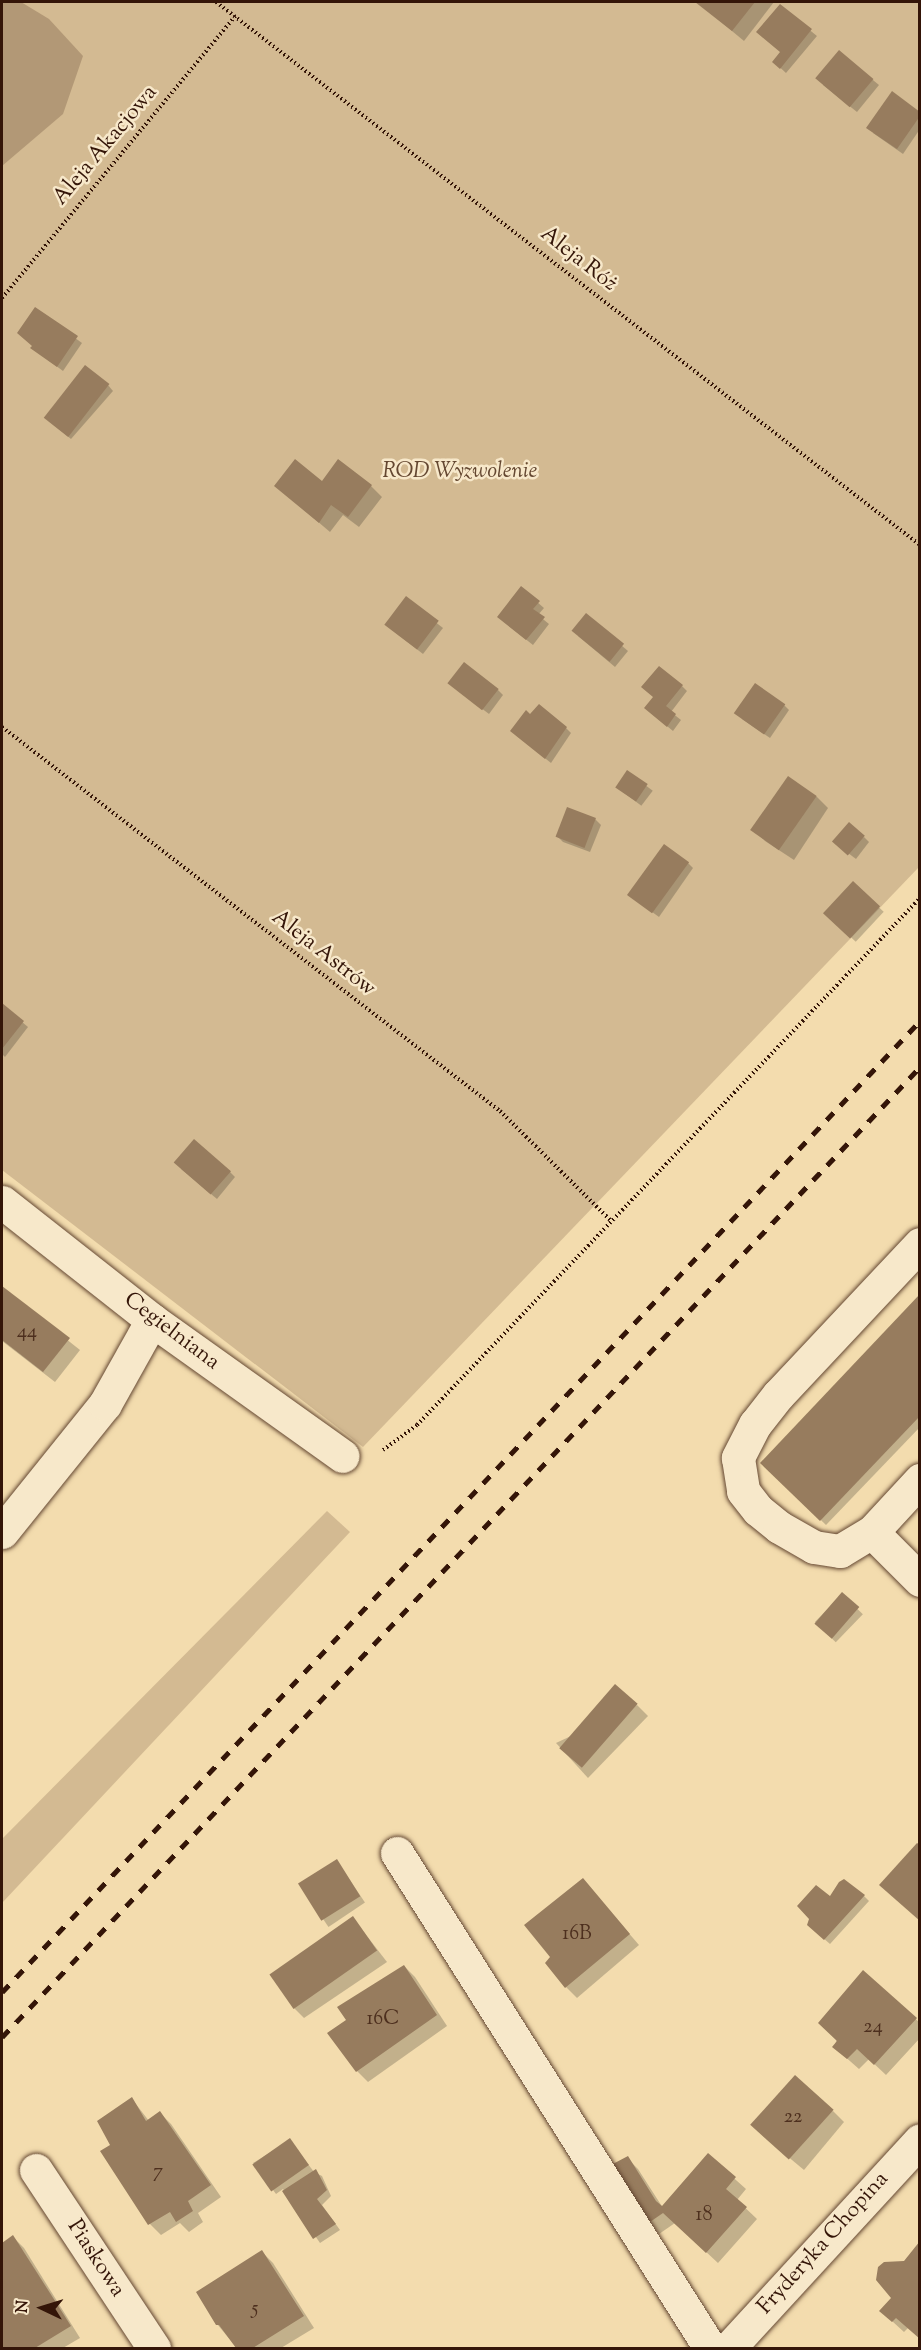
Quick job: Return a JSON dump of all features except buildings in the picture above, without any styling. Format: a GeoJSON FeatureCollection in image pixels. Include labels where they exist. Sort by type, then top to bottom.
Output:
{"type":"FeatureCollection","features":[{"type":"Feature","properties":{"kind":"street","name":"Cegielniana"},"geometry":{"type":"LineString","coordinates":[[2,1202],[152,1320],[343,1456]]}},
{"type":"Feature","properties":{"kind":"street"},"geometry":{"type":"LineString","coordinates":[[920,1244],[778,1395],[755,1424],[738,1458],[742,1491],[758,1510],[779,1527],[814,1547],[840,1551],[872,1532],[920,1480]]}},
{"type":"Feature","properties":{"kind":"street"},"geometry":{"type":"LineString","coordinates":[[2,1532],[105,1404],[152,1320]]}},
{"type":"Feature","properties":{"kind":"street"},"geometry":{"type":"LineString","coordinates":[[872,1532],[920,1580]]}},
{"type":"Feature","properties":{"kind":"street"},"geometry":{"type":"LineString","coordinates":[[397,1852],[710,2349]]}},
{"type":"Feature","properties":{"kind":"street","name":"Fryderyka Chopina"},"geometry":{"type":"LineString","coordinates":[[729,2349],[920,2140]]}},
{"type":"Feature","properties":{"kind":"street","name":"Piaskowa"},"geometry":{"type":"LineString","coordinates":[[36,2170],[154,2349]]}},
{"type":"Feature","properties":{"kind":"path","name":"Aleja Róż"},"geometry":{"type":"LineString","coordinates":[[216,2],[920,544]]}},
{"type":"Feature","properties":{"kind":"path","name":"Aleja Akacjowa"},"geometry":{"type":"LineString","coordinates":[[2,298],[235,16]]}},
{"type":"Feature","properties":{"kind":"path","name":"Aleja Astrów"},"geometry":{"type":"LineString","coordinates":[[2,727],[500,1111],[611,1221]]}},
{"type":"Feature","properties":{"kind":"path"},"geometry":{"type":"LineString","coordinates":[[343,1456],[375,1456],[417,1425],[920,898]]}},
{"type":"Feature","properties":{"kind":"green space","name":"ROD Wyzwolenie"},"geometry":{"type":"Polygon","coordinates":[[[2,2],[919,2],[919,867],[363,1447],[2,1170],[2,2]]]}},
{"type":"Feature","properties":{"kind":"green space"},"geometry":{"type":"Polygon","coordinates":[[[327,1511],[350,1532],[2,1903],[2,1839],[327,1511]]]}},
{"type":"Feature","properties":{"kind":"shaded area"},"geometry":{"type":"Polygon","coordinates":[[[2,2],[21,2],[49,19],[83,56],[63,114],[2,166],[2,2]]]}},
{"type":"Feature","properties":{"kind":"railway"},"geometry":{"type":"LineString","coordinates":[[2,1992],[920,1021]]}},
{"type":"Feature","properties":{"kind":"railway"},"geometry":{"type":"LineString","coordinates":[[2,2037],[920,1067]]}}]}
